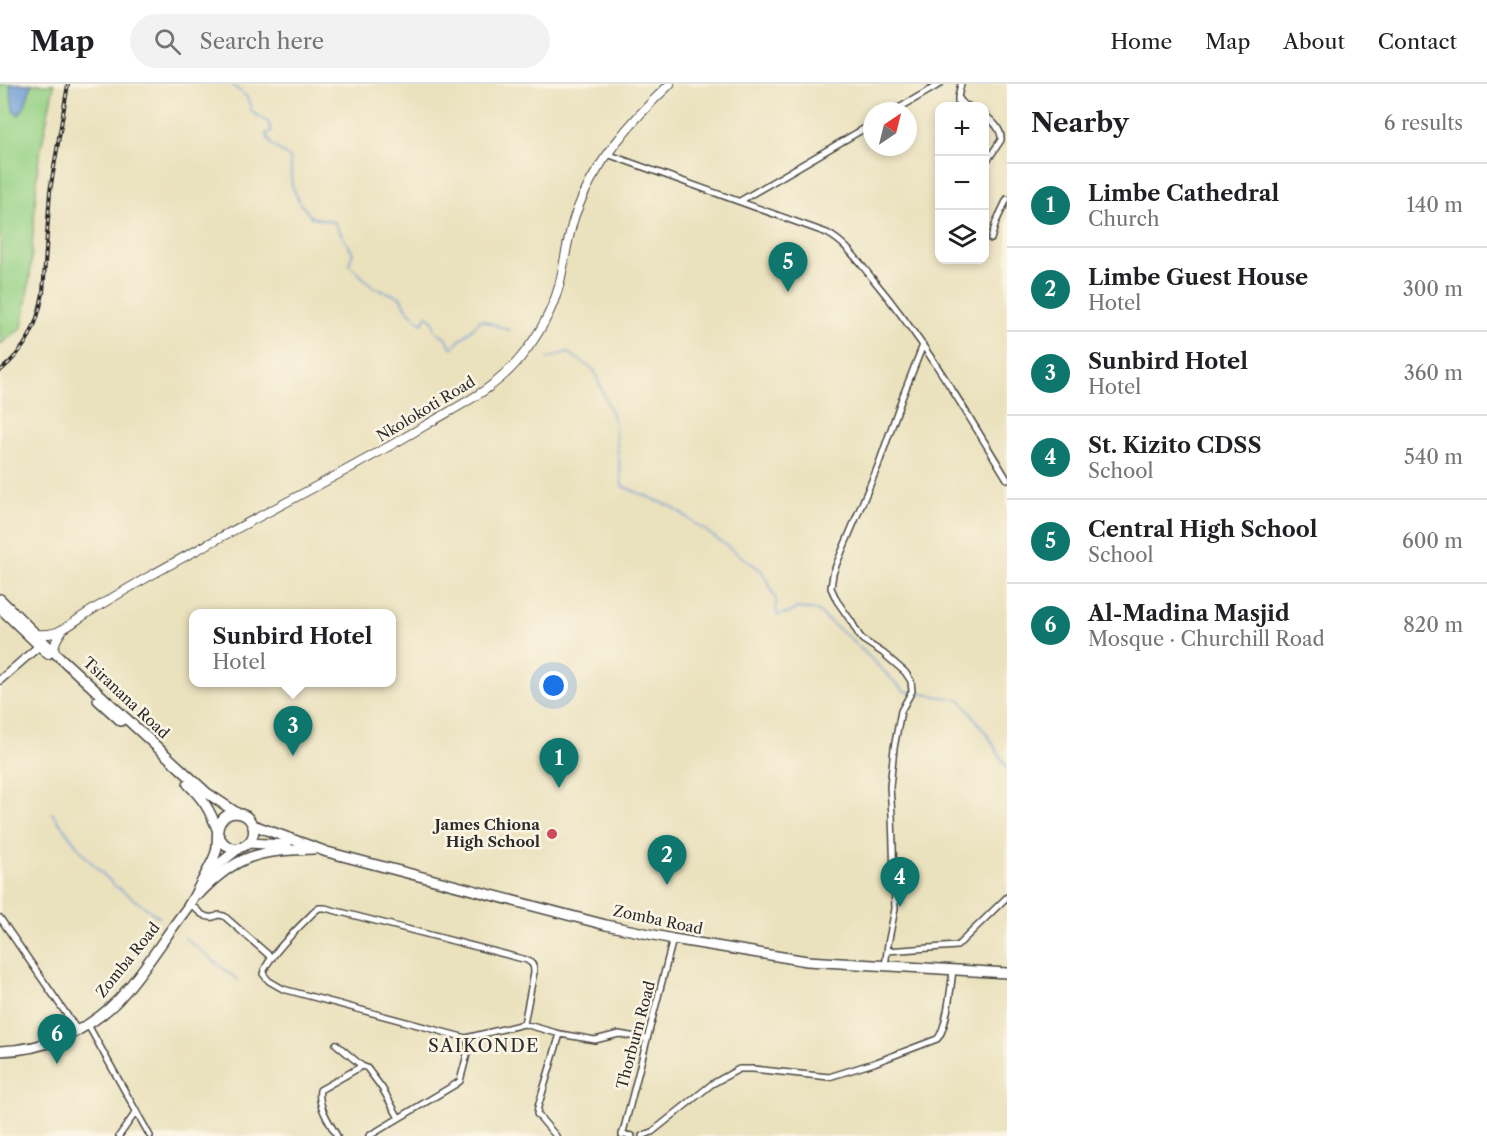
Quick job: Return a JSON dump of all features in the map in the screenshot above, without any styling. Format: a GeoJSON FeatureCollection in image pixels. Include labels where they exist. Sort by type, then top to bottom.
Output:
{"type":"FeatureCollection","features":[{"type":"Feature","properties":{"kind":"highway","name":"Tsiranana Road"},"geometry":{"type":"LineString","coordinates":[[0,599],[207,793],[237,813]]}},
{"type":"Feature","properties":{"kind":"highway","name":"Tsiranana Road"},"geometry":{"type":"LineString","coordinates":[[0,609],[203,799],[211,812],[218,834]]}},
{"type":"Feature","properties":{"kind":"highway"},"geometry":{"type":"LineString","coordinates":[[192,902],[199,887],[214,859],[219,823],[228,814],[237,813],[248,818],[253,825],[253,834],[248,843],[218,866],[199,887]]}},
{"type":"Feature","properties":{"kind":"highway","name":"Zomba Road"},"geometry":{"type":"LineString","coordinates":[[253,825],[314,848],[606,925],[673,939],[807,961],[1007,973]]}},
{"type":"Feature","properties":{"kind":"highway"},"geometry":{"type":"LineString","coordinates":[[218,834],[227,846],[239,848]]}},
{"type":"Feature","properties":{"kind":"highway","name":"Zomba Road"},"geometry":{"type":"LineString","coordinates":[[248,843],[314,848]]}},
{"type":"Feature","properties":{"kind":"highway"},"geometry":{"type":"LineString","coordinates":[[192,902],[214,878],[236,863],[256,855],[314,848]]}},
{"type":"Feature","properties":{"kind":"highway","name":"Zomba Road"},"geometry":{"type":"LineString","coordinates":[[0,1051],[20,1050],[42,1045],[88,1025],[110,1007],[131,985],[192,902]]}},
{"type":"Feature","properties":{"kind":"main road","name":"Nkolokoti Road"},"geometry":{"type":"LineString","coordinates":[[37,634],[51,634],[63,630],[140,582],[373,456],[473,398],[499,380],[520,358],[548,316],[559,288],[575,216],[582,198],[607,154],[635,119],[670,84]]}},
{"type":"Feature","properties":{"kind":"main road"},"geometry":{"type":"LineString","coordinates":[[54,652],[56,640],[63,630]]}},
{"type":"Feature","properties":{"kind":"street"},"geometry":{"type":"LineString","coordinates":[[909,102],[940,84]]}},
{"type":"Feature","properties":{"kind":"street"},"geometry":{"type":"LineString","coordinates":[[958,102],[961,84]]}},
{"type":"Feature","properties":{"kind":"street"},"geometry":{"type":"LineString","coordinates":[[958,97],[962,102]]}},
{"type":"Feature","properties":{"kind":"street"},"geometry":{"type":"LineString","coordinates":[[989,119],[1000,130],[1002,136],[989,158]]}},
{"type":"Feature","properties":{"kind":"street"},"geometry":{"type":"LineString","coordinates":[[740,201],[863,129]]}},
{"type":"Feature","properties":{"kind":"street"},"geometry":{"type":"LineString","coordinates":[[607,154],[827,233],[841,241],[885,293],[923,345],[1007,479]]}},
{"type":"Feature","properties":{"kind":"street"},"geometry":{"type":"LineString","coordinates":[[991,239],[1007,199]]}},
{"type":"Feature","properties":{"kind":"street"},"geometry":{"type":"LineString","coordinates":[[885,966],[895,909],[890,788],[901,711],[910,693],[911,681],[905,672],[859,635],[837,601],[831,586],[837,563],[878,465],[923,345]]}},
{"type":"Feature","properties":{"kind":"street"},"geometry":{"type":"LineString","coordinates":[[0,681],[39,646]]}},
{"type":"Feature","properties":{"kind":"street"},"geometry":{"type":"LineString","coordinates":[[887,951],[957,946],[1007,897]]}},
{"type":"Feature","properties":{"kind":"street"},"geometry":{"type":"LineString","coordinates":[[192,902],[200,913],[206,916],[211,918],[217,915],[224,916],[272,958]]}},
{"type":"Feature","properties":{"kind":"street"},"geometry":{"type":"LineString","coordinates":[[524,1024],[534,967],[527,960],[322,907],[315,911],[272,958],[263,974],[268,981],[283,990],[466,1038],[524,1024],[560,1034],[595,1040],[619,1034],[647,1039]]}},
{"type":"Feature","properties":{"kind":"street"},"geometry":{"type":"LineString","coordinates":[[0,918],[78,1030]]}},
{"type":"Feature","properties":{"kind":"street","name":"Thorburn Road"},"geometry":{"type":"LineString","coordinates":[[622,1135],[673,939]]}},
{"type":"Feature","properties":{"kind":"street"},"geometry":{"type":"LineString","coordinates":[[642,1136],[652,1132],[712,1084],[738,1069],[829,1077],[937,1039],[944,1025],[953,970]]}},
{"type":"Feature","properties":{"kind":"street"},"geometry":{"type":"LineString","coordinates":[[88,1025],[150,1136]]}},
{"type":"Feature","properties":{"kind":"street"},"geometry":{"type":"LineString","coordinates":[[556,1136],[537,1114],[560,1034]]}},
{"type":"Feature","properties":{"kind":"street"},"geometry":{"type":"LineString","coordinates":[[369,1136],[460,1081],[469,1049],[466,1038]]}},
{"type":"Feature","properties":{"kind":"street"},"geometry":{"type":"LineString","coordinates":[[336,1044],[367,1068],[399,1118]]}},
{"type":"Feature","properties":{"kind":"street"},"geometry":{"type":"LineString","coordinates":[[337,1136],[322,1105],[320,1090],[362,1066]]}},
{"type":"Feature","properties":{"kind":"street"},"geometry":{"type":"LineString","coordinates":[[119,1136],[136,1112]]}},
{"type":"Feature","properties":{"kind":"street"},"geometry":{"type":"LineString","coordinates":[[622,1135],[632,1136]]}},
{"type":"Feature","properties":{"kind":"green space"},"geometry":{"type":"Polygon","coordinates":[[[0,84],[54,84],[38,164],[30,276],[22,328],[0,344],[0,84]]]}},
{"type":"Feature","properties":{"kind":"water"},"geometry":{"type":"Polygon","coordinates":[[[10,84],[32,84],[24,108],[19,115],[13,110],[10,84]]]}},
{"type":"Feature","properties":{"kind":"waterway"},"geometry":{"type":"LineString","coordinates":[[231,84],[247,97],[252,112],[268,122],[272,131],[266,134],[272,145],[290,158],[292,186],[300,203],[311,217],[334,222],[353,253],[349,264],[373,287],[400,297],[408,310],[422,324],[427,315],[433,321],[435,330],[446,338],[452,348],[481,320],[509,330]]}},
{"type":"Feature","properties":{"kind":"waterway"},"geometry":{"type":"LineString","coordinates":[[547,359],[567,352],[594,370],[614,420],[622,486],[672,507],[762,571],[776,599],[777,615],[789,613],[797,608],[817,611],[852,640],[904,691],[961,700],[990,739],[1007,768]]}},
{"type":"Feature","properties":{"kind":"waterway"},"geometry":{"type":"LineString","coordinates":[[52,813],[85,856],[114,885],[159,917]]}},
{"type":"Feature","properties":{"kind":"waterway"},"geometry":{"type":"LineString","coordinates":[[185,938],[238,980]]}},
{"type":"Feature","properties":{"kind":"railway"},"geometry":{"type":"LineString","coordinates":[[0,371],[24,345],[34,327],[41,305],[50,191],[68,84]]}},
{"type":"Feature","properties":{"kind":"place","name":"Central High School"},"geometry":{"type":"Point","coordinates":[788,292]}},
{"type":"Feature","properties":{"kind":"place","name":"Sunbird Hotel"},"geometry":{"type":"Point","coordinates":[293,756]}},
{"type":"Feature","properties":{"kind":"place","name":"Limbe Cathedral"},"geometry":{"type":"Point","coordinates":[559,788]}},
{"type":"Feature","properties":{"kind":"place","name":"James Chiona High School"},"geometry":{"type":"Point","coordinates":[552,834]}},
{"type":"Feature","properties":{"kind":"place","name":"Limbe Guest House"},"geometry":{"type":"Point","coordinates":[667,885]}},
{"type":"Feature","properties":{"kind":"place","name":"St. Kizito CDSS"},"geometry":{"type":"Point","coordinates":[900,907]}},
{"type":"Feature","properties":{"kind":"place","name":"Al-Madina Masjid"},"geometry":{"type":"Point","coordinates":[57,1064]}},
{"type":"Feature","properties":{"kind":"district","name":"SAIKONDE"},"geometry":{"type":"Point","coordinates":[484,1046]}}]}
